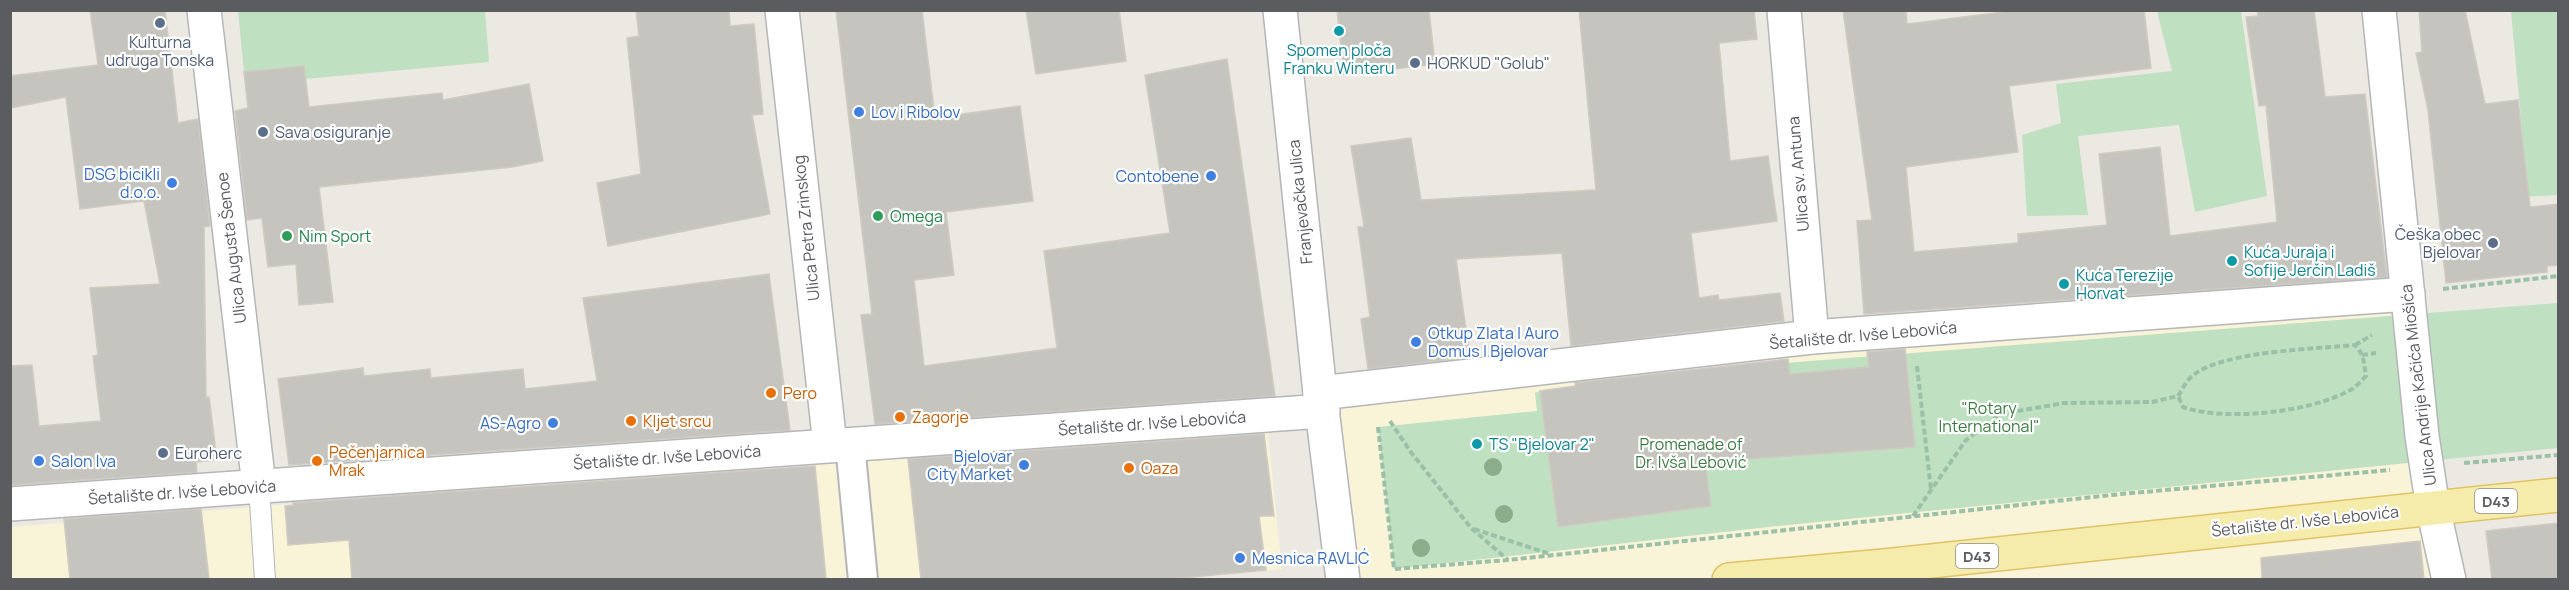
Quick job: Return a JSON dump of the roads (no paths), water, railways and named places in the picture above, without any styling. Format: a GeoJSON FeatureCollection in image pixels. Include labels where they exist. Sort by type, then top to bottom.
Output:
{"type":"FeatureCollection","features":[{"type":"Feature","properties":{"kind":"main road","name":"Šetalište dr. Ivše Lebovića"},"geometry":{"type":"LineString","coordinates":[[1729,579],[1847,574],[2559,495]]}},
{"type":"Feature","properties":{"kind":"street","name":"Ulica Augusta Šenoe"},"geometry":{"type":"LineString","coordinates":[[204,10],[259,486]]}},
{"type":"Feature","properties":{"kind":"street","name":"Ulica Petra Zrinskog"},"geometry":{"type":"LineString","coordinates":[[782,10],[840,445]]}},
{"type":"Feature","properties":{"kind":"street","name":"Franjevačka ulica"},"geometry":{"type":"LineString","coordinates":[[1280,10],[1343,579]]}},
{"type":"Feature","properties":{"kind":"street","name":"Ulica sv. Antuna"},"geometry":{"type":"LineString","coordinates":[[1784,10],[1812,338]]}},
{"type":"Feature","properties":{"kind":"street","name":"Ulica Andrije Kačića Miošića"},"geometry":{"type":"LineString","coordinates":[[2379,10],[2426,466],[2449,579]]}},
{"type":"Feature","properties":{"kind":"street","name":"Šetalište dr. Ivše Lebovića"},"geometry":{"type":"LineString","coordinates":[[10,504],[840,445],[1322,402],[1370,387],[1812,338],[2408,294]]}},
{"type":"Feature","properties":{"kind":"street"},"geometry":{"type":"LineString","coordinates":[[840,445],[863,579]]}},
{"type":"Feature","properties":{"kind":"lane"},"geometry":{"type":"LineString","coordinates":[[259,486],[265,579]]}},
{"type":"Feature","properties":{"kind":"place","name":"Kulturna udruga Tonska"},"geometry":{"type":"Point","coordinates":[160,23]}},
{"type":"Feature","properties":{"kind":"place","name":"Spomen ploča Franku Winteru"},"geometry":{"type":"Point","coordinates":[1339,31]}},
{"type":"Feature","properties":{"kind":"place","name":"HORKUD \"Golub\""},"geometry":{"type":"Point","coordinates":[1415,63]}},
{"type":"Feature","properties":{"kind":"place","name":"Lov i Ribolov"},"geometry":{"type":"Point","coordinates":[859,112]}},
{"type":"Feature","properties":{"kind":"place","name":"Sava osiguranje"},"geometry":{"type":"Point","coordinates":[263,132]}},
{"type":"Feature","properties":{"kind":"place","name":"Contobene"},"geometry":{"type":"Point","coordinates":[1211,176]}},
{"type":"Feature","properties":{"kind":"place","name":"DSG bicikli d.o.o."},"geometry":{"type":"Point","coordinates":[172,183]}},
{"type":"Feature","properties":{"kind":"place","name":"Omega"},"geometry":{"type":"Point","coordinates":[878,216]}},
{"type":"Feature","properties":{"kind":"place","name":"Nim Sport"},"geometry":{"type":"Point","coordinates":[287,236]}},
{"type":"Feature","properties":{"kind":"place","name":"Češka obec Bjelovar"},"geometry":{"type":"Point","coordinates":[2493,243]}},
{"type":"Feature","properties":{"kind":"place","name":"Kuća Juraja i Sofije Jerčin Ladiš"},"geometry":{"type":"Point","coordinates":[2232,261]}},
{"type":"Feature","properties":{"kind":"place","name":"Kuća Terezije Horvat"},"geometry":{"type":"Point","coordinates":[2064,284]}},
{"type":"Feature","properties":{"kind":"place","name":"Otkup Zlata | Auro Domus | Bjelovar"},"geometry":{"type":"Point","coordinates":[1416,342]}},
{"type":"Feature","properties":{"kind":"place","name":"Pero"},"geometry":{"type":"Point","coordinates":[771,393]}},
{"type":"Feature","properties":{"kind":"place","name":"Zagorje"},"geometry":{"type":"Point","coordinates":[900,417]}},
{"type":"Feature","properties":{"kind":"place","name":"Kljet srcu"},"geometry":{"type":"Point","coordinates":[631,421]}},
{"type":"Feature","properties":{"kind":"place","name":"AS-Agro"},"geometry":{"type":"Point","coordinates":[553,423]}},
{"type":"Feature","properties":{"kind":"place","name":"TS \"Bjelovar 2\""},"geometry":{"type":"Point","coordinates":[1477,444]}},
{"type":"Feature","properties":{"kind":"place","name":"Euroherc"},"geometry":{"type":"Point","coordinates":[163,453]}},
{"type":"Feature","properties":{"kind":"place","name":"Salon Iva"},"geometry":{"type":"Point","coordinates":[39,461]}},
{"type":"Feature","properties":{"kind":"place","name":"Pečenjarnica Mrak"},"geometry":{"type":"Point","coordinates":[317,461]}},
{"type":"Feature","properties":{"kind":"place","name":"Bjelovar City Market"},"geometry":{"type":"Point","coordinates":[1024,465]}},
{"type":"Feature","properties":{"kind":"place","name":"Oaza"},"geometry":{"type":"Point","coordinates":[1129,468]}},
{"type":"Feature","properties":{"kind":"place","name":"Mesnica RAVLIĆ"},"geometry":{"type":"Point","coordinates":[1240,558]}},
{"type":"Feature","properties":{"kind":"park label","name":"\"Rotary International\""},"geometry":{"type":"Point","coordinates":[1989,417]}},
{"type":"Feature","properties":{"kind":"park label","name":"Promenade of Dr. Ivša Lebović"},"geometry":{"type":"Point","coordinates":[1691,453]}}]}
